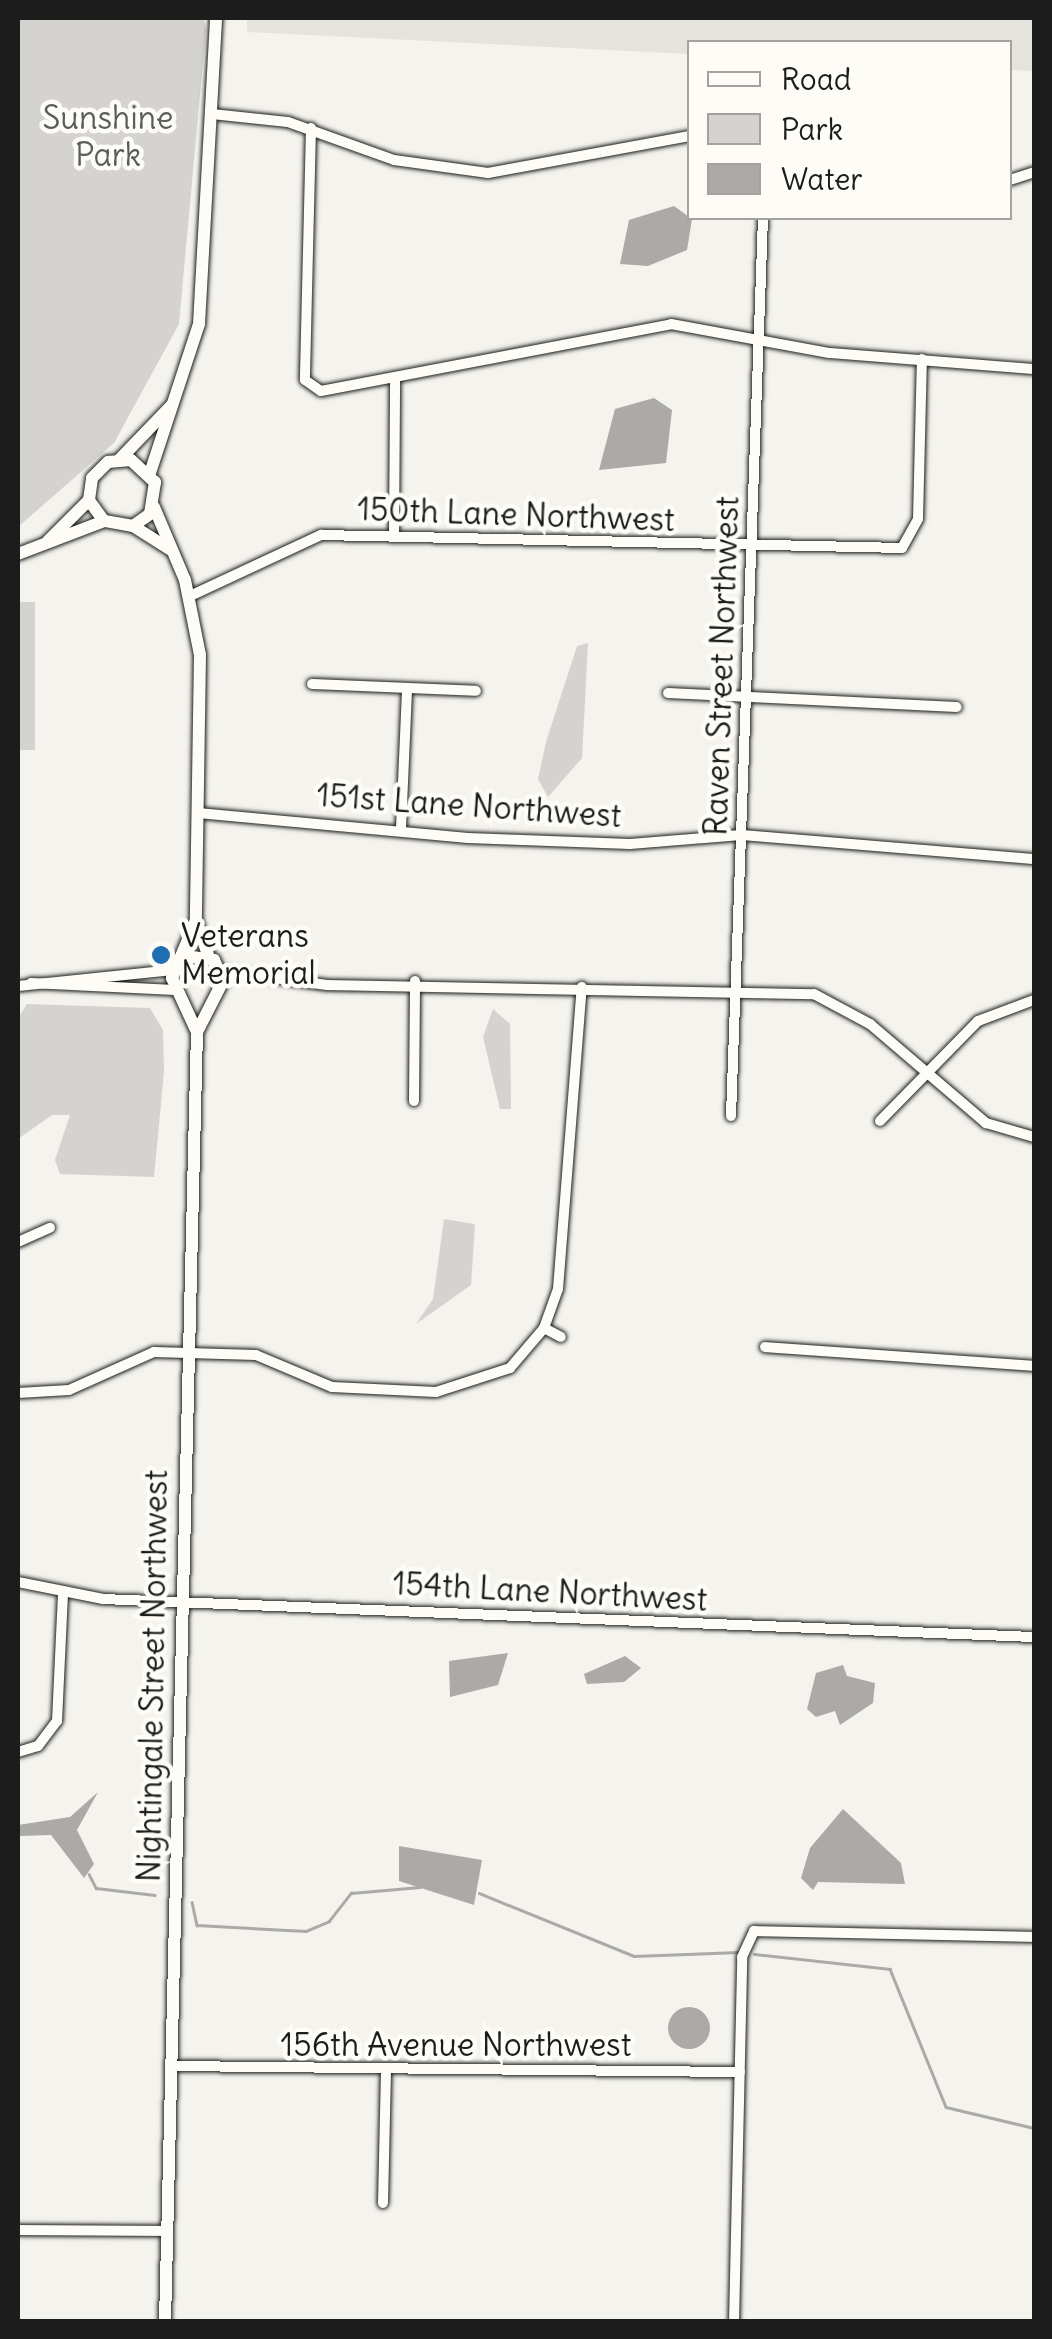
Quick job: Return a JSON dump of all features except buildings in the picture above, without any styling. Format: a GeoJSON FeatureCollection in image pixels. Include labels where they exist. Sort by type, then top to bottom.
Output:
{"type":"FeatureCollection","features":[{"type":"Feature","properties":{"kind":"street"},"geometry":{"type":"LineString","coordinates":[[24,984],[173,970],[185,956],[196,920],[200,655],[190,596],[154,507],[150,472],[202,305],[216,18]]}},
{"type":"Feature","properties":{"kind":"street"},"geometry":{"type":"LineString","coordinates":[[212,114],[310,128],[394,160],[488,173],[687,137]]}},
{"type":"Feature","properties":{"kind":"street"},"geometry":{"type":"LineString","coordinates":[[310,128],[305,380],[321,391],[395,382],[630,329],[700,324],[829,353],[1034,369]]}},
{"type":"Feature","properties":{"kind":"street","name":"Raven Street Northwest"},"geometry":{"type":"LineString","coordinates":[[731,1116],[763,220]]}},
{"type":"Feature","properties":{"kind":"street","name":"150th Lane Northwest"},"geometry":{"type":"LineString","coordinates":[[190,596],[231,582],[299,538],[394,537],[882,551],[913,538],[922,359]]}},
{"type":"Feature","properties":{"kind":"street"},"geometry":{"type":"LineString","coordinates":[[394,537],[395,382]]}},
{"type":"Feature","properties":{"kind":"street"},"geometry":{"type":"LineString","coordinates":[[48,541],[89,500],[92,478],[120,459],[174,403]]}},
{"type":"Feature","properties":{"kind":"street"},"geometry":{"type":"LineString","coordinates":[[120,459],[150,472]]}},
{"type":"Feature","properties":{"kind":"street"},"geometry":{"type":"LineString","coordinates":[[89,500],[104,522]]}},
{"type":"Feature","properties":{"kind":"street"},"geometry":{"type":"LineString","coordinates":[[132,526],[154,507]]}},
{"type":"Feature","properties":{"kind":"street"},"geometry":{"type":"LineString","coordinates":[[18,554],[104,522],[132,526],[171,550]]}},
{"type":"Feature","properties":{"kind":"street"},"geometry":{"type":"LineString","coordinates":[[312,684],[476,691]]}},
{"type":"Feature","properties":{"kind":"street"},"geometry":{"type":"LineString","coordinates":[[401,828],[406,688]]}},
{"type":"Feature","properties":{"kind":"street"},"geometry":{"type":"LineString","coordinates":[[668,693],[957,707]]}},
{"type":"Feature","properties":{"kind":"street","name":"151st Lane Northwest"},"geometry":{"type":"LineString","coordinates":[[198,813],[630,844],[741,835],[1034,859]]}},
{"type":"Feature","properties":{"kind":"street"},"geometry":{"type":"LineString","coordinates":[[196,920],[208,956],[221,971],[242,980],[415,980],[736,990],[840,1004],[986,1123],[1034,1137]]}},
{"type":"Feature","properties":{"kind":"street"},"geometry":{"type":"LineString","coordinates":[[185,956],[208,956]]}},
{"type":"Feature","properties":{"kind":"street"},"geometry":{"type":"LineString","coordinates":[[24,984],[175,990],[173,970]]}},
{"type":"Feature","properties":{"kind":"street"},"geometry":{"type":"LineString","coordinates":[[221,971],[221,989],[242,980]]}},
{"type":"Feature","properties":{"kind":"street"},"geometry":{"type":"LineString","coordinates":[[414,1101],[415,980]]}},
{"type":"Feature","properties":{"kind":"street"},"geometry":{"type":"LineString","coordinates":[[18,1393],[69,1390],[143,1353],[256,1355],[332,1387],[436,1392],[510,1368],[544,1328],[574,1162],[582,987]]}},
{"type":"Feature","properties":{"kind":"street","name":"Nightingale Street Northwest"},"geometry":{"type":"LineString","coordinates":[[165,2322],[197,1032],[208,1002],[221,989]]}},
{"type":"Feature","properties":{"kind":"street","name":"Nightingale Street Northwest"},"geometry":{"type":"LineString","coordinates":[[175,990],[186,1002],[197,1032]]}},
{"type":"Feature","properties":{"kind":"street"},"geometry":{"type":"LineString","coordinates":[[880,1121],[978,1021],[1034,1000]]}},
{"type":"Feature","properties":{"kind":"street"},"geometry":{"type":"LineString","coordinates":[[186,1002],[208,1002]]}},
{"type":"Feature","properties":{"kind":"street"},"geometry":{"type":"LineString","coordinates":[[18,1242],[50,1228]]}},
{"type":"Feature","properties":{"kind":"street"},"geometry":{"type":"LineString","coordinates":[[544,1328],[561,1337]]}},
{"type":"Feature","properties":{"kind":"street"},"geometry":{"type":"LineString","coordinates":[[765,1348],[1034,1366]]}},
{"type":"Feature","properties":{"kind":"street","name":"154th Lane Northwest"},"geometry":{"type":"LineString","coordinates":[[18,1582],[63,1596],[1034,1636]]}},
{"type":"Feature","properties":{"kind":"street"},"geometry":{"type":"LineString","coordinates":[[18,1752],[45,1739],[56,1721],[63,1596]]}},
{"type":"Feature","properties":{"kind":"street"},"geometry":{"type":"LineString","coordinates":[[734,2322],[742,1957],[761,1927],[1034,1938]]}},
{"type":"Feature","properties":{"kind":"street","name":"156th Avenue Northwest"},"geometry":{"type":"LineString","coordinates":[[172,2066],[386,2071],[498,2063],[740,2072]]}},
{"type":"Feature","properties":{"kind":"street"},"geometry":{"type":"LineString","coordinates":[[382,2203],[386,2071]]}},
{"type":"Feature","properties":{"kind":"street"},"geometry":{"type":"LineString","coordinates":[[18,2230],[168,2231]]}},
{"type":"Feature","properties":{"kind":"shaded area"},"geometry":{"type":"Polygon","coordinates":[[[247,18],[1034,18],[1034,71],[1012,70],[1012,40],[687,40],[687,54],[247,32],[247,18]]]}},
{"type":"Feature","properties":{"kind":"green space","name":"Sunshine Park"},"geometry":{"type":"Polygon","coordinates":[[[18,18],[203,18],[206,29],[179,324],[114,443],[18,527],[18,18]]]}},
{"type":"Feature","properties":{"kind":"green space"},"geometry":{"type":"Polygon","coordinates":[[[18,602],[35,602],[35,750],[18,750],[18,602]]]}},
{"type":"Feature","properties":{"kind":"green space"},"geometry":{"type":"Polygon","coordinates":[[[588,643],[582,758],[548,797],[538,779],[546,742],[577,646],[588,643]]]}},
{"type":"Feature","properties":{"kind":"green space"},"geometry":{"type":"Polygon","coordinates":[[[27,1004],[150,1008],[163,1030],[164,1072],[154,1177],[60,1174],[55,1160],[70,1115],[52,1115],[18,1139],[18,1018],[27,1004]]]}},
{"type":"Feature","properties":{"kind":"green space"},"geometry":{"type":"Polygon","coordinates":[[[493,1009],[510,1024],[511,1109],[500,1109],[483,1037],[493,1009]]]}},
{"type":"Feature","properties":{"kind":"green space"},"geometry":{"type":"Polygon","coordinates":[[[444,1219],[475,1224],[471,1285],[416,1324],[433,1299],[444,1219]]]}},
{"type":"Feature","properties":{"kind":"water"},"geometry":{"type":"Polygon","coordinates":[[[674,206],[692,220],[687,250],[648,266],[620,264],[629,220],[674,206]]]}},
{"type":"Feature","properties":{"kind":"water"},"geometry":{"type":"Polygon","coordinates":[[[654,398],[672,410],[666,463],[599,470],[615,409],[654,398]]]}},
{"type":"Feature","properties":{"kind":"water"},"geometry":{"type":"Polygon","coordinates":[[[508,1653],[498,1685],[450,1697],[449,1661],[508,1653]]]}},
{"type":"Feature","properties":{"kind":"water"},"geometry":{"type":"Polygon","coordinates":[[[625,1656],[641,1668],[624,1682],[587,1684],[584,1674],[625,1656]]]}},
{"type":"Feature","properties":{"kind":"water"},"geometry":{"type":"Polygon","coordinates":[[[843,1665],[847,1676],[875,1683],[873,1703],[840,1725],[835,1711],[816,1717],[807,1709],[816,1673],[843,1665]]]}},
{"type":"Feature","properties":{"kind":"water"},"geometry":{"type":"Polygon","coordinates":[[[98,1792],[77,1830],[94,1864],[84,1878],[51,1835],[18,1836],[18,1825],[70,1817],[98,1792]]]}},
{"type":"Feature","properties":{"kind":"water"},"geometry":{"type":"Polygon","coordinates":[[[843,1809],[901,1863],[905,1884],[818,1882],[813,1890],[801,1878],[810,1848],[843,1809]]]}},
{"type":"Feature","properties":{"kind":"water"},"geometry":{"type":"Polygon","coordinates":[[[399,1846],[482,1860],[474,1905],[399,1881],[399,1846]]]}},
{"type":"Feature","properties":{"kind":"water"},"geometry":{"type":"Polygon","coordinates":[[[689,2007],[704,2013],[710,2028],[704,2043],[689,2049],[674,2043],[668,2028],[674,2013],[689,2007]]]}},
{"type":"Feature","properties":{"kind":"waterway"},"geometry":{"type":"LineString","coordinates":[[89,1874],[96,1888],[155,1895]]}},
{"type":"Feature","properties":{"kind":"waterway"},"geometry":{"type":"LineString","coordinates":[[192,1902],[197,1925],[306,1931],[329,1921],[351,1893],[420,1887]]}},
{"type":"Feature","properties":{"kind":"waterway"},"geometry":{"type":"LineString","coordinates":[[479,1893],[634,1956],[739,1952]]}},
{"type":"Feature","properties":{"kind":"waterway"},"geometry":{"type":"LineString","coordinates":[[754,1954],[890,1969],[946,2107],[1034,2128]]}},
{"type":"Feature","properties":{"kind":"place","name":"Veterans Memorial"},"geometry":{"type":"Point","coordinates":[161,955]}}]}
